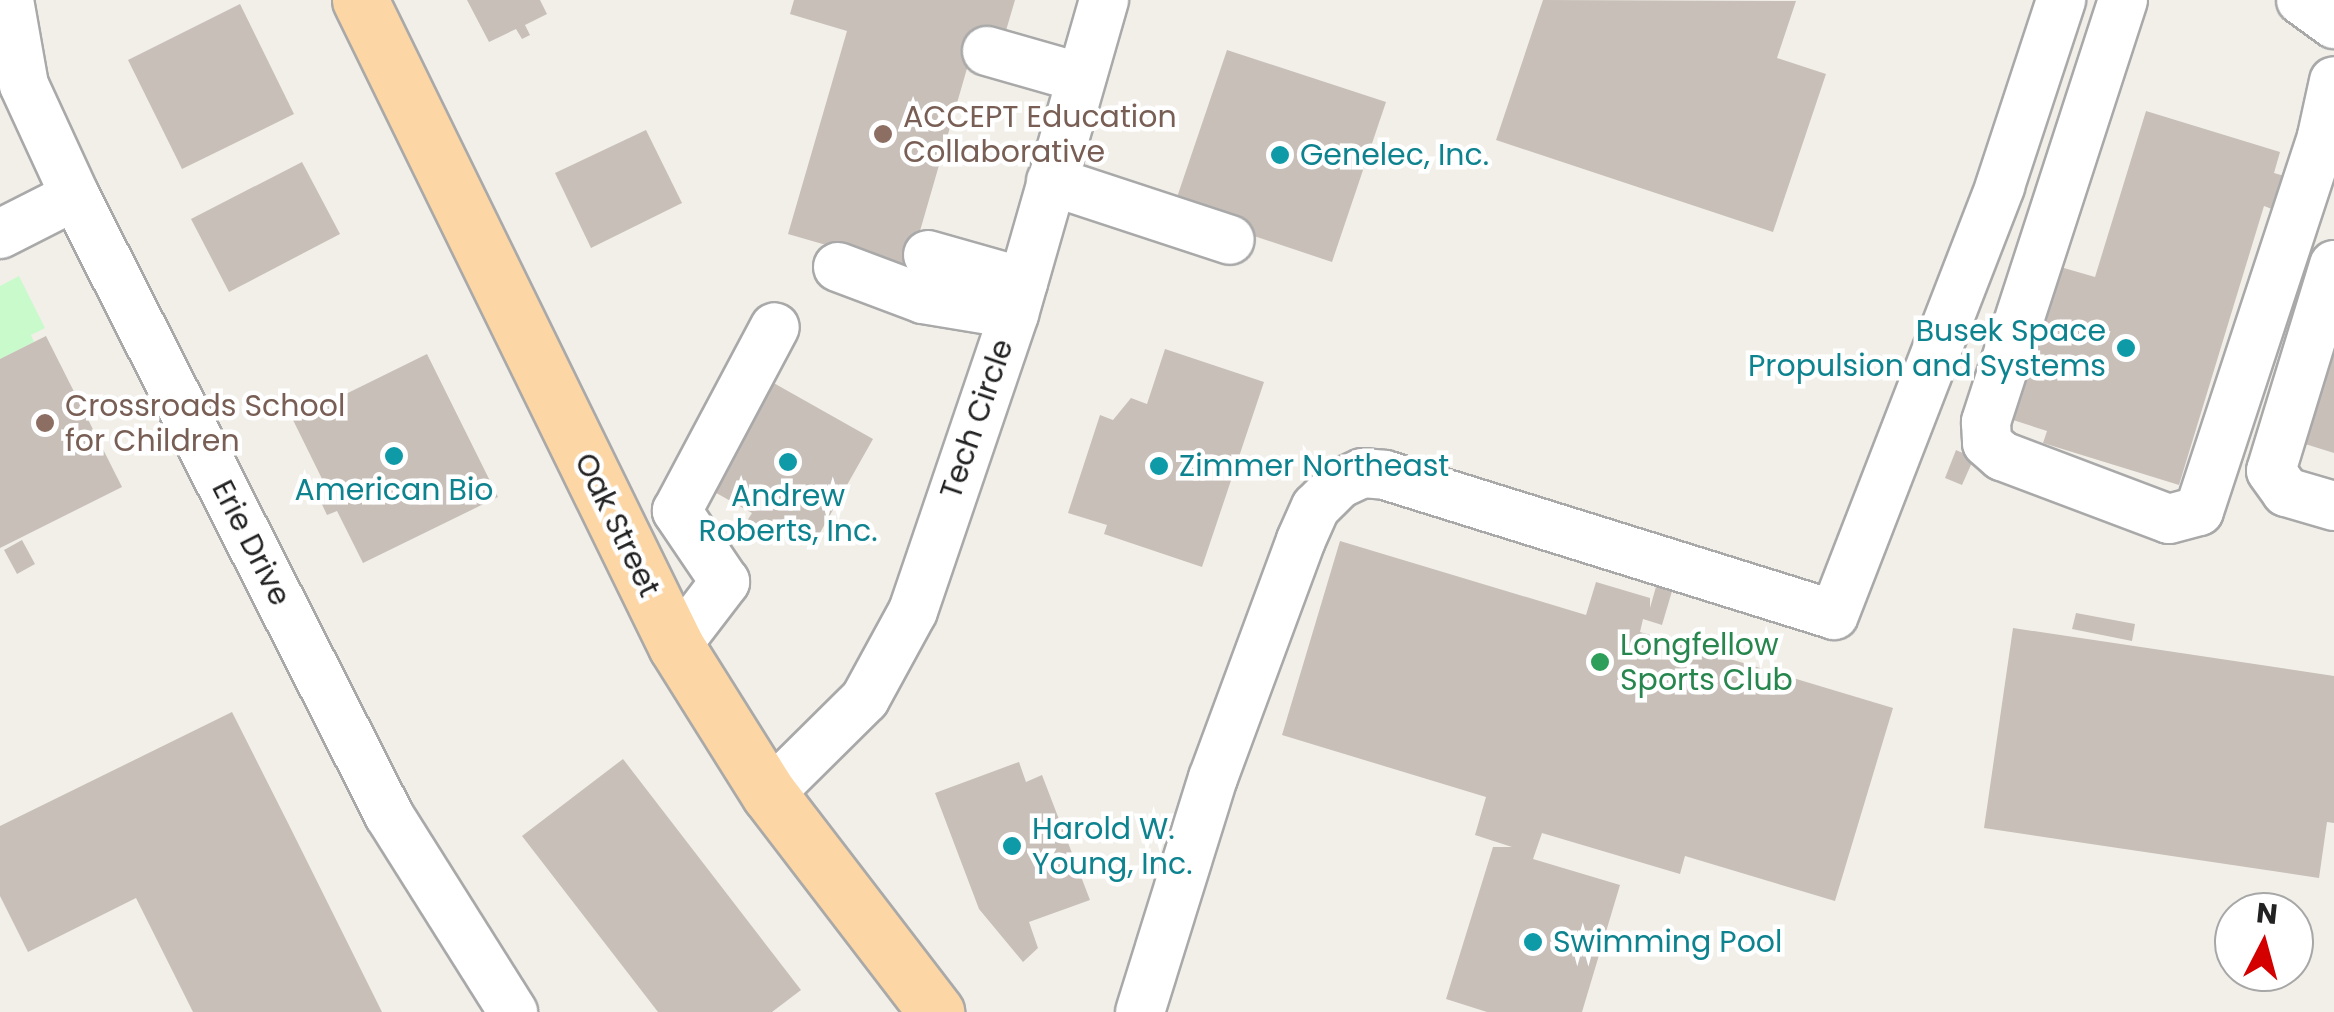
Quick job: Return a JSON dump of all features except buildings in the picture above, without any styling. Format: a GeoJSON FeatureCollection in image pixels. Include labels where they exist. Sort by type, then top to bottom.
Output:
{"type":"FeatureCollection","features":[{"type":"Feature","properties":{"kind":"main road","name":"Oak Street"},"geometry":{"type":"LineString","coordinates":[[360,0],[676,646],[770,794],[936,1012]]}},
{"type":"Feature","properties":{"kind":"street","name":"Erie Drive"},"geometry":{"type":"LineString","coordinates":[[9,0],[24,85],[75,196],[380,798],[458,933],[513,1012]]}},
{"type":"Feature","properties":{"kind":"street","name":"Tech Circle"},"geometry":{"type":"LineString","coordinates":[[770,794],[844,723],[885,672],[922,590],[1018,298],[1078,77],[1104,0]]}},
{"type":"Feature","properties":{"kind":"street"},"geometry":{"type":"LineString","coordinates":[[1140,1012],[1213,778],[1300,540],[1316,506],[1339,484],[1362,473],[1385,474],[1834,615],[2006,169],[2061,0]]}},
{"type":"Feature","properties":{"kind":"street"},"geometry":{"type":"LineString","coordinates":[[2123,0],[1986,422],[1987,442],[2002,456],[2169,519],[2200,511],[2322,136],[2334,81]]}},
{"type":"Feature","properties":{"kind":"street"},"geometry":{"type":"LineString","coordinates":[[2302,0],[2334,24]]}},
{"type":"Feature","properties":{"kind":"street"},"geometry":{"type":"LineString","coordinates":[[987,51],[1078,77]]}},
{"type":"Feature","properties":{"kind":"street"},"geometry":{"type":"LineString","coordinates":[[1051,181],[1230,240]]}},
{"type":"Feature","properties":{"kind":"street"},"geometry":{"type":"LineString","coordinates":[[0,234],[75,196]]}},
{"type":"Feature","properties":{"kind":"street"},"geometry":{"type":"LineString","coordinates":[[928,256],[1018,298]]}},
{"type":"Feature","properties":{"kind":"street"},"geometry":{"type":"LineString","coordinates":[[2334,265],[2271,470],[2286,492],[2334,506]]}},
{"type":"Feature","properties":{"kind":"street"},"geometry":{"type":"LineString","coordinates":[[838,267],[923,299],[1018,298]]}},
{"type":"Feature","properties":{"kind":"street"},"geometry":{"type":"LineString","coordinates":[[676,646],[724,582],[677,511],[774,327]]}},
{"type":"Feature","properties":{"kind":"green space"},"geometry":{"type":"Polygon","coordinates":[[[19,276],[45,328],[31,335],[34,342],[0,359],[0,286],[19,276]]]}},
{"type":"Feature","properties":{"kind":"place","name":"ACCEPT Education Collaborative"},"geometry":{"type":"Point","coordinates":[883,134]}},
{"type":"Feature","properties":{"kind":"place","name":"Genelec, Inc."},"geometry":{"type":"Point","coordinates":[1280,155]}},
{"type":"Feature","properties":{"kind":"place","name":"Busek Space Propulsion and Systems"},"geometry":{"type":"Point","coordinates":[2126,348]}},
{"type":"Feature","properties":{"kind":"place","name":"Crossroads School for Children"},"geometry":{"type":"Point","coordinates":[45,423]}},
{"type":"Feature","properties":{"kind":"place","name":"American Bio"},"geometry":{"type":"Point","coordinates":[394,456]}},
{"type":"Feature","properties":{"kind":"place","name":"Andrew Roberts, Inc."},"geometry":{"type":"Point","coordinates":[788,462]}},
{"type":"Feature","properties":{"kind":"place","name":"Zimmer Northeast"},"geometry":{"type":"Point","coordinates":[1159,466]}},
{"type":"Feature","properties":{"kind":"place","name":"Longfellow Sports Club"},"geometry":{"type":"Point","coordinates":[1600,662]}},
{"type":"Feature","properties":{"kind":"place","name":"Harold W. Young, Inc."},"geometry":{"type":"Point","coordinates":[1012,846]}},
{"type":"Feature","properties":{"kind":"place","name":"Swimming Pool"},"geometry":{"type":"Point","coordinates":[1533,942]}}]}
